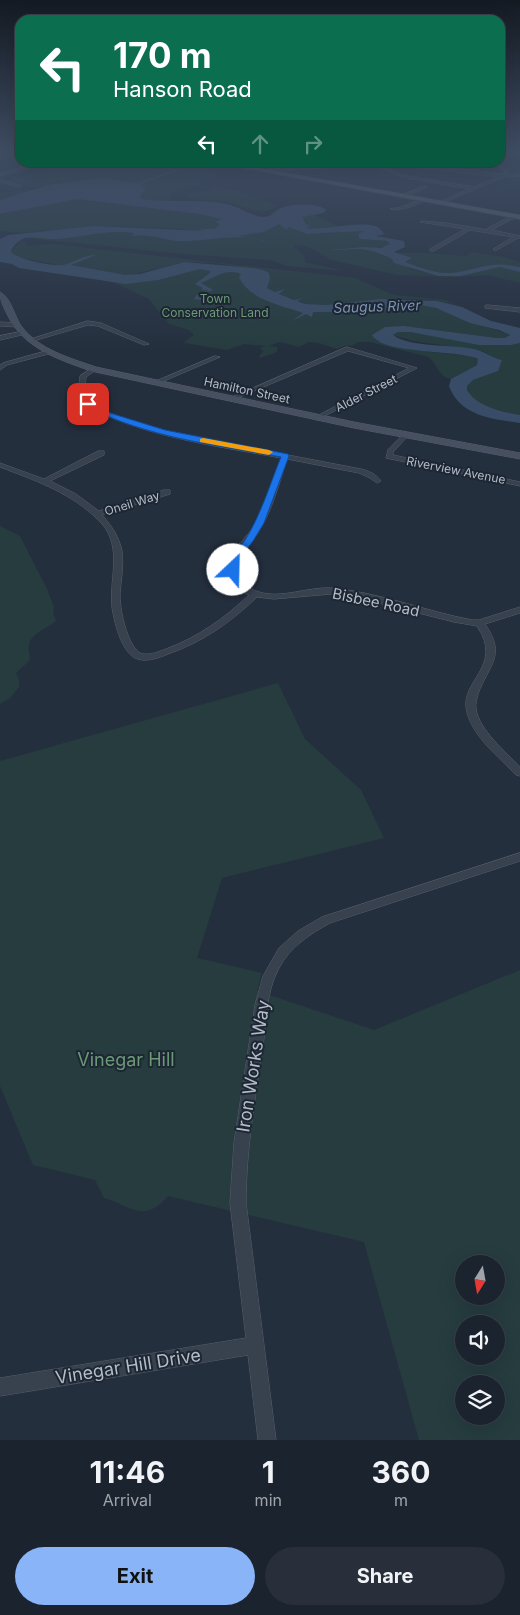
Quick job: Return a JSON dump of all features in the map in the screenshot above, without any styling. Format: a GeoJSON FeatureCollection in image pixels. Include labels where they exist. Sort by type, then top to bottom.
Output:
{"type":"FeatureCollection","features":[{"type":"Feature","properties":{"kind":"main road","name":"Hamilton Street"},"geometry":{"type":"LineString","coordinates":[[0,294],[16,322],[28,336],[50,352],[94,369],[318,418],[520,456]]}},
{"type":"Feature","properties":{"kind":"street"},"geometry":{"type":"LineString","coordinates":[[490,232],[499,231],[520,218]]}},
{"type":"Feature","properties":{"kind":"street"},"geometry":{"type":"LineString","coordinates":[[422,222],[446,224],[518,237]]}},
{"type":"Feature","properties":{"kind":"street"},"geometry":{"type":"LineString","coordinates":[[432,250],[470,228]]}},
{"type":"Feature","properties":{"kind":"street"},"geometry":{"type":"LineString","coordinates":[[495,250],[518,237]]}},
{"type":"Feature","properties":{"kind":"street"},"geometry":{"type":"LineString","coordinates":[[487,307],[520,310]]}},
{"type":"Feature","properties":{"kind":"street"},"geometry":{"type":"LineString","coordinates":[[0,321],[16,322]]}},
{"type":"Feature","properties":{"kind":"street"},"geometry":{"type":"LineString","coordinates":[[0,338],[28,336],[88,323],[99,324],[146,344]]}},
{"type":"Feature","properties":{"kind":"street","name":"Alder Street"},"geometry":{"type":"LineString","coordinates":[[231,399],[342,350],[354,350],[414,368],[318,418]]}},
{"type":"Feature","properties":{"kind":"street"},"geometry":{"type":"LineString","coordinates":[[0,368],[5,364],[50,352]]}},
{"type":"Feature","properties":{"kind":"street"},"geometry":{"type":"LineString","coordinates":[[155,383],[216,357]]}},
{"type":"Feature","properties":{"kind":"street"},"geometry":{"type":"LineString","coordinates":[[94,369],[83,376],[82,387],[84,400],[99,411],[164,432],[367,473],[377,481]]}},
{"type":"Feature","properties":{"kind":"street","name":"Riverview Avenue"},"geometry":{"type":"LineString","coordinates":[[406,435],[390,451],[390,456],[520,484]]}},
{"type":"Feature","properties":{"kind":"street"},"geometry":{"type":"LineString","coordinates":[[43,482],[101,453]]}},
{"type":"Feature","properties":{"kind":"street"},"geometry":{"type":"LineString","coordinates":[[0,465],[43,482],[78,499],[108,526],[116,546],[118,561],[116,601],[125,638],[135,654],[145,657],[175,649],[200,637],[236,612],[255,594],[244,589],[238,582],[233,570],[233,561],[249,541],[259,523],[285,456]]}},
{"type":"Feature","properties":{"kind":"street","name":"Oneil Way"},"geometry":{"type":"LineString","coordinates":[[96,514],[167,492]]}},
{"type":"Feature","properties":{"kind":"street","name":"Bisbee Road"},"geometry":{"type":"LineString","coordinates":[[255,594],[273,597],[311,591],[348,593],[467,622],[480,623]]}},
{"type":"Feature","properties":{"kind":"street"},"geometry":{"type":"LineString","coordinates":[[520,610],[480,623],[490,636],[492,651],[471,698],[471,711],[478,725],[520,773]]}},
{"type":"Feature","properties":{"kind":"street","name":"Iron Works Way"},"geometry":{"type":"LineString","coordinates":[[267,1440],[238,1203],[237,1179],[240,1147],[269,975],[274,965],[296,939],[326,920],[520,857]]}},
{"type":"Feature","properties":{"kind":"street","name":"Vinegar Hill Drive"},"geometry":{"type":"LineString","coordinates":[[0,1387],[255,1345]]}},
{"type":"Feature","properties":{"kind":"green space"},"geometry":{"type":"Polygon","coordinates":[[[0,217],[235,217],[248,226],[202,232],[180,229],[113,226],[22,233],[0,231],[0,217]]]}},
{"type":"Feature","properties":{"kind":"green space"},"geometry":{"type":"Polygon","coordinates":[[[293,217],[319,217],[340,227],[334,229],[307,228],[308,225],[303,219],[293,217]]]}},
{"type":"Feature","properties":{"kind":"green space"},"geometry":{"type":"Polygon","coordinates":[[[280,223],[303,231],[320,234],[363,230],[368,232],[360,233],[359,237],[390,244],[380,248],[339,250],[375,250],[413,270],[438,276],[463,275],[491,266],[520,270],[520,283],[488,275],[456,277],[397,275],[332,260],[314,250],[299,245],[293,246],[304,255],[305,262],[344,271],[287,266],[271,260],[184,254],[26,238],[112,232],[249,235],[280,223]]]}},
{"type":"Feature","properties":{"kind":"green space"},"geometry":{"type":"Polygon","coordinates":[[[21,241],[29,242],[26,244],[28,246],[52,244],[355,278],[394,295],[445,300],[462,307],[441,301],[407,299],[385,299],[335,305],[306,304],[297,301],[301,298],[294,300],[279,294],[282,290],[275,292],[267,288],[270,278],[263,270],[215,263],[184,262],[122,277],[17,257],[11,251],[21,241]]]}},
{"type":"Feature","properties":{"kind":"green space"},"geometry":{"type":"Polygon","coordinates":[[[472,252],[504,257],[520,262],[520,267],[492,265],[461,272],[438,272],[426,270],[402,261],[400,255],[395,253],[465,256],[472,252]]]}},
{"type":"Feature","properties":{"kind":"green space","name":"Town Conservation Land"},"geometry":{"type":"Polygon","coordinates":[[[178,269],[207,269],[243,273],[258,296],[292,309],[381,305],[429,306],[510,335],[505,338],[497,338],[411,327],[374,338],[377,341],[413,350],[469,356],[479,360],[477,365],[451,379],[443,376],[428,357],[370,342],[359,342],[337,349],[319,343],[309,342],[299,347],[280,342],[269,346],[277,347],[277,352],[260,358],[259,356],[263,351],[260,348],[265,346],[244,344],[227,350],[185,343],[194,335],[189,330],[169,324],[149,299],[113,282],[178,269]]]}},
{"type":"Feature","properties":{"kind":"green space"},"geometry":{"type":"Polygon","coordinates":[[[398,332],[410,332],[484,345],[520,343],[520,415],[484,405],[471,396],[467,390],[467,386],[473,380],[497,371],[501,361],[482,351],[414,341],[392,335],[398,332]]]}},
{"type":"Feature","properties":{"kind":"green space"},"geometry":{"type":"Polygon","coordinates":[[[0,526],[20,536],[47,589],[54,607],[53,613],[56,621],[37,633],[31,640],[29,644],[30,660],[16,673],[19,687],[10,698],[0,704],[0,526]]]}},
{"type":"Feature","properties":{"kind":"green space","name":"Vinegar Hill"},"geometry":{"type":"Polygon","coordinates":[[[278,683],[305,739],[361,790],[384,838],[222,878],[197,958],[262,973],[257,991],[374,1030],[520,970],[520,1440],[419,1440],[364,1242],[168,1196],[151,1210],[144,1211],[129,1208],[104,1198],[95,1180],[33,1165],[0,1086],[0,761],[278,683]]]}},
{"type":"Feature","properties":{"kind":"water","name":"Saugus River"},"geometry":{"type":"Polygon","coordinates":[[[214,217],[302,217],[306,224],[311,225],[306,226],[312,227],[306,228],[355,225],[373,226],[379,228],[385,234],[376,236],[404,241],[405,247],[394,252],[412,258],[405,262],[422,268],[451,273],[484,266],[510,265],[520,267],[520,272],[500,267],[460,276],[438,276],[394,263],[392,259],[368,250],[329,250],[363,247],[381,248],[390,244],[387,241],[361,239],[359,234],[352,236],[365,231],[307,234],[289,227],[286,230],[279,224],[264,232],[239,236],[249,238],[176,241],[149,236],[133,236],[133,233],[123,232],[58,239],[34,237],[26,238],[17,243],[11,251],[16,256],[39,263],[55,265],[67,264],[96,255],[71,265],[125,275],[140,274],[184,262],[253,268],[269,273],[270,279],[267,288],[275,292],[285,289],[279,294],[294,300],[303,298],[297,301],[305,304],[326,305],[381,299],[437,301],[462,307],[491,321],[520,328],[520,343],[511,345],[479,345],[410,332],[398,332],[393,335],[420,344],[474,349],[502,360],[498,371],[473,380],[467,386],[467,390],[471,396],[484,405],[520,415],[520,423],[478,414],[461,404],[454,396],[449,386],[451,379],[477,365],[478,359],[390,346],[372,335],[385,327],[404,326],[497,338],[505,338],[510,335],[499,330],[470,323],[436,308],[420,305],[403,306],[405,308],[388,307],[382,313],[386,307],[384,306],[349,311],[345,315],[340,312],[313,312],[312,317],[306,314],[292,321],[303,313],[259,297],[245,286],[239,278],[241,274],[235,272],[221,274],[201,283],[213,290],[198,297],[210,301],[239,305],[194,299],[197,295],[209,290],[201,290],[203,288],[195,284],[210,273],[210,271],[200,269],[158,280],[126,284],[19,268],[12,264],[0,262],[0,239],[9,235],[94,226],[205,231],[199,229],[215,229],[220,224],[215,222],[222,219],[214,217]]]}},
{"type":"Feature","properties":{"kind":"slow traffic"},"geometry":{"type":"LineString","coordinates":[[203,440],[269,452]]}},
{"type":"Feature","properties":{"kind":"route"},"geometry":{"type":"LineString","coordinates":[[88,404],[122,420],[177,436],[285,456],[255,532],[233,561],[233,570]]}}]}
